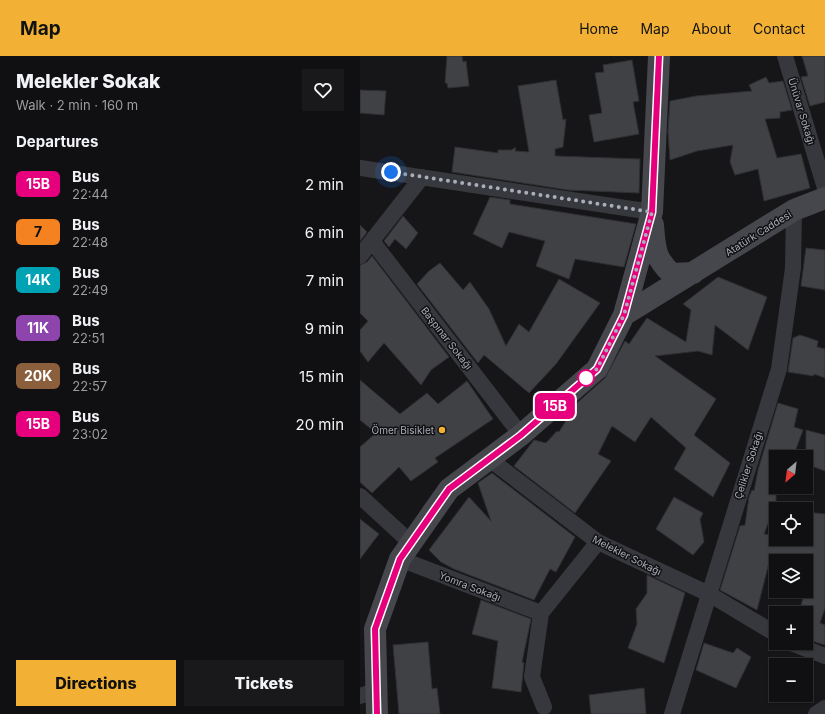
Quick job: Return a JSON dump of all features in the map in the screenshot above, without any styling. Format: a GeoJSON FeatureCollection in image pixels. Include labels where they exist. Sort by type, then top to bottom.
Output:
{"type":"FeatureCollection","features":[{"type":"Feature","properties":{"kind":"main road"},"geometry":{"type":"LineString","coordinates":[[377,714],[368,694],[375,629],[405,551],[449,489],[488,458],[521,435],[597,369],[624,315],[652,212],[659,56]]}},
{"type":"Feature","properties":{"kind":"main road","name":"Atatürk Caddesi"},"geometry":{"type":"LineString","coordinates":[[624,315],[794,210],[825,198]]}},
{"type":"Feature","properties":{"kind":"main road","name":"Atatürk Caddesi"},"geometry":{"type":"LineString","coordinates":[[652,212],[655,250],[661,264],[672,274],[693,273]]}},
{"type":"Feature","properties":{"kind":"street","name":"Ünüvar Sokağı"},"geometry":{"type":"LineString","coordinates":[[785,56],[825,188]]}},
{"type":"Feature","properties":{"kind":"street"},"geometry":{"type":"LineString","coordinates":[[360,168],[652,212]]}},
{"type":"Feature","properties":{"kind":"street"},"geometry":{"type":"LineString","coordinates":[[360,256],[422,177]]}},
{"type":"Feature","properties":{"kind":"street","name":"Çelikler Sokağı"},"geometry":{"type":"LineString","coordinates":[[672,714],[779,369],[793,268],[794,210]]}},
{"type":"Feature","properties":{"kind":"street","name":"Başpınar Sokağı"},"geometry":{"type":"LineString","coordinates":[[372,241],[521,435]]}},
{"type":"Feature","properties":{"kind":"street","name":"Melekler Sokağı"},"geometry":{"type":"LineString","coordinates":[[488,458],[598,542],[709,594],[769,630]]}},
{"type":"Feature","properties":{"kind":"street"},"geometry":{"type":"LineString","coordinates":[[360,496],[405,551]]}},
{"type":"Feature","properties":{"kind":"street"},"geometry":{"type":"LineString","coordinates":[[544,707],[532,677],[541,613],[598,542]]}},
{"type":"Feature","properties":{"kind":"street","name":"Yomra Sokağı"},"geometry":{"type":"LineString","coordinates":[[405,551],[541,613]]}},
{"type":"Feature","properties":{"kind":"street"},"geometry":{"type":"LineString","coordinates":[[809,650],[825,656]]}},
{"type":"Feature","properties":{"kind":"street"},"geometry":{"type":"LineString","coordinates":[[816,714],[825,708]]}},
{"type":"Feature","properties":{"kind":"building"},"geometry":{"type":"Polygon","coordinates":[[[447,56],[462,56],[463,62],[466,61],[469,86],[448,88],[447,83],[445,83],[447,56]]]}},
{"type":"Feature","properties":{"kind":"building"},"geometry":{"type":"Polygon","coordinates":[[[802,56],[825,56],[825,102],[810,106],[801,77],[808,76],[802,56]]]}},
{"type":"Feature","properties":{"kind":"building"},"geometry":{"type":"Polygon","coordinates":[[[632,60],[639,101],[633,102],[639,134],[594,142],[589,115],[602,113],[595,73],[604,72],[603,65],[632,60]]]}},
{"type":"Feature","properties":{"kind":"building"},"geometry":{"type":"Polygon","coordinates":[[[766,77],[769,83],[783,81],[792,110],[780,112],[780,118],[765,119],[777,158],[801,154],[810,188],[764,201],[758,169],[735,175],[730,162],[733,145],[697,151],[670,160],[668,131],[670,101],[696,96],[752,91],[749,85],[766,77]]]}},
{"type":"Feature","properties":{"kind":"building"},"geometry":{"type":"Polygon","coordinates":[[[556,80],[563,120],[566,119],[563,147],[555,149],[555,156],[640,159],[639,193],[568,190],[452,172],[455,147],[498,153],[498,150],[512,150],[516,148],[515,151],[529,152],[518,86],[556,80]]]}},
{"type":"Feature","properties":{"kind":"building"},"geometry":{"type":"Polygon","coordinates":[[[360,90],[386,91],[384,115],[360,113],[360,90]]]}},
{"type":"Feature","properties":{"kind":"building"},"geometry":{"type":"Polygon","coordinates":[[[490,197],[510,200],[510,204],[636,224],[624,267],[575,259],[569,279],[536,266],[545,241],[509,232],[502,248],[473,234],[490,197]]]}},
{"type":"Feature","properties":{"kind":"building"},"geometry":{"type":"Polygon","coordinates":[[[403,216],[418,233],[406,249],[395,239],[389,247],[384,241],[403,216]]]}},
{"type":"Feature","properties":{"kind":"building"},"geometry":{"type":"Polygon","coordinates":[[[360,225],[367,232],[360,241],[360,225]]]}},
{"type":"Feature","properties":{"kind":"building"},"geometry":{"type":"Polygon","coordinates":[[[806,248],[825,250],[825,290],[801,286],[806,248]]]}},
{"type":"Feature","properties":{"kind":"building"},"geometry":{"type":"Polygon","coordinates":[[[372,256],[449,357],[431,370],[421,385],[384,343],[368,362],[360,351],[360,330],[368,321],[360,313],[360,265],[367,262],[372,256]]]}},
{"type":"Feature","properties":{"kind":"building"},"geometry":{"type":"Polygon","coordinates":[[[440,263],[463,290],[470,282],[489,309],[506,346],[519,324],[529,332],[559,279],[600,303],[556,364],[529,393],[484,355],[478,363],[417,284],[429,271],[440,263]]]}},
{"type":"Feature","properties":{"kind":"building"},"geometry":{"type":"Polygon","coordinates":[[[718,277],[767,297],[748,350],[715,325],[712,355],[698,351],[655,356],[716,399],[694,435],[730,463],[713,497],[674,469],[686,448],[651,417],[635,442],[612,426],[598,454],[611,461],[575,513],[514,466],[534,440],[546,443],[557,431],[559,432],[577,403],[605,378],[625,341],[629,344],[647,318],[686,342],[691,310],[683,304],[718,277]]]}},
{"type":"Feature","properties":{"kind":"building"},"geometry":{"type":"Polygon","coordinates":[[[800,335],[818,341],[817,347],[825,349],[825,378],[814,374],[814,376],[788,372],[793,338],[800,335]]]}},
{"type":"Feature","properties":{"kind":"building"},"geometry":{"type":"Polygon","coordinates":[[[360,380],[400,414],[427,393],[438,404],[467,381],[493,419],[435,458],[438,462],[411,481],[399,467],[372,493],[360,482],[360,447],[376,433],[360,420],[360,380]]]}},
{"type":"Feature","properties":{"kind":"building"},"geometry":{"type":"Polygon","coordinates":[[[778,403],[798,409],[794,427],[803,430],[796,450],[769,450],[769,494],[776,494],[776,502],[769,502],[769,521],[764,534],[769,535],[769,546],[813,546],[813,513],[825,514],[825,608],[820,623],[825,625],[825,645],[813,641],[813,606],[801,606],[803,598],[813,598],[813,554],[769,554],[769,563],[757,610],[720,590],[740,526],[745,525],[749,497],[752,490],[754,491],[758,470],[778,403]]]}},
{"type":"Feature","properties":{"kind":"building"},"geometry":{"type":"Polygon","coordinates":[[[806,430],[825,435],[825,471],[813,467],[813,450],[806,450],[806,430]]]}},
{"type":"Feature","properties":{"kind":"building"},"geometry":{"type":"Polygon","coordinates":[[[492,473],[575,537],[556,572],[550,569],[534,600],[454,569],[441,562],[429,550],[469,497],[491,521],[478,483],[492,473]]]}},
{"type":"Feature","properties":{"kind":"building"},"geometry":{"type":"Polygon","coordinates":[[[674,497],[703,513],[700,519],[704,542],[693,555],[656,529],[674,497]]]}},
{"type":"Feature","properties":{"kind":"building"},"geometry":{"type":"Polygon","coordinates":[[[360,519],[379,534],[360,559],[360,519]]]}},
{"type":"Feature","properties":{"kind":"building"},"geometry":{"type":"Polygon","coordinates":[[[647,575],[685,593],[664,663],[628,648],[637,624],[636,609],[647,593],[647,575]]]}},
{"type":"Feature","properties":{"kind":"building"},"geometry":{"type":"Polygon","coordinates":[[[481,600],[531,619],[522,662],[524,663],[521,692],[492,688],[498,641],[472,634],[481,600]]]}},
{"type":"Feature","properties":{"kind":"building"},"geometry":{"type":"Polygon","coordinates":[[[428,642],[432,689],[437,688],[440,714],[399,714],[393,645],[428,642]]]}},
{"type":"Feature","properties":{"kind":"building"},"geometry":{"type":"Polygon","coordinates":[[[704,643],[733,653],[737,648],[751,657],[736,688],[696,670],[704,643]]]}},
{"type":"Feature","properties":{"kind":"building"},"geometry":{"type":"Polygon","coordinates":[[[644,688],[646,714],[591,714],[589,695],[644,688]]]}},
{"type":"Feature","properties":{"kind":"bus line","name":"15B"},"geometry":{"type":"LineString","coordinates":[[377,714],[375,629],[400,559],[449,489],[488,458],[521,435],[597,369],[624,315],[652,212],[659,56]]}},
{"type":"Feature","properties":{"kind":"place","name":"Ömer Bisiklet"},"geometry":{"type":"Point","coordinates":[442,430]}},
{"type":"Feature","properties":{"kind":"route"},"geometry":{"type":"LineString","coordinates":[[391,172],[652,212],[624,315],[597,369],[586,378]]}}]}
